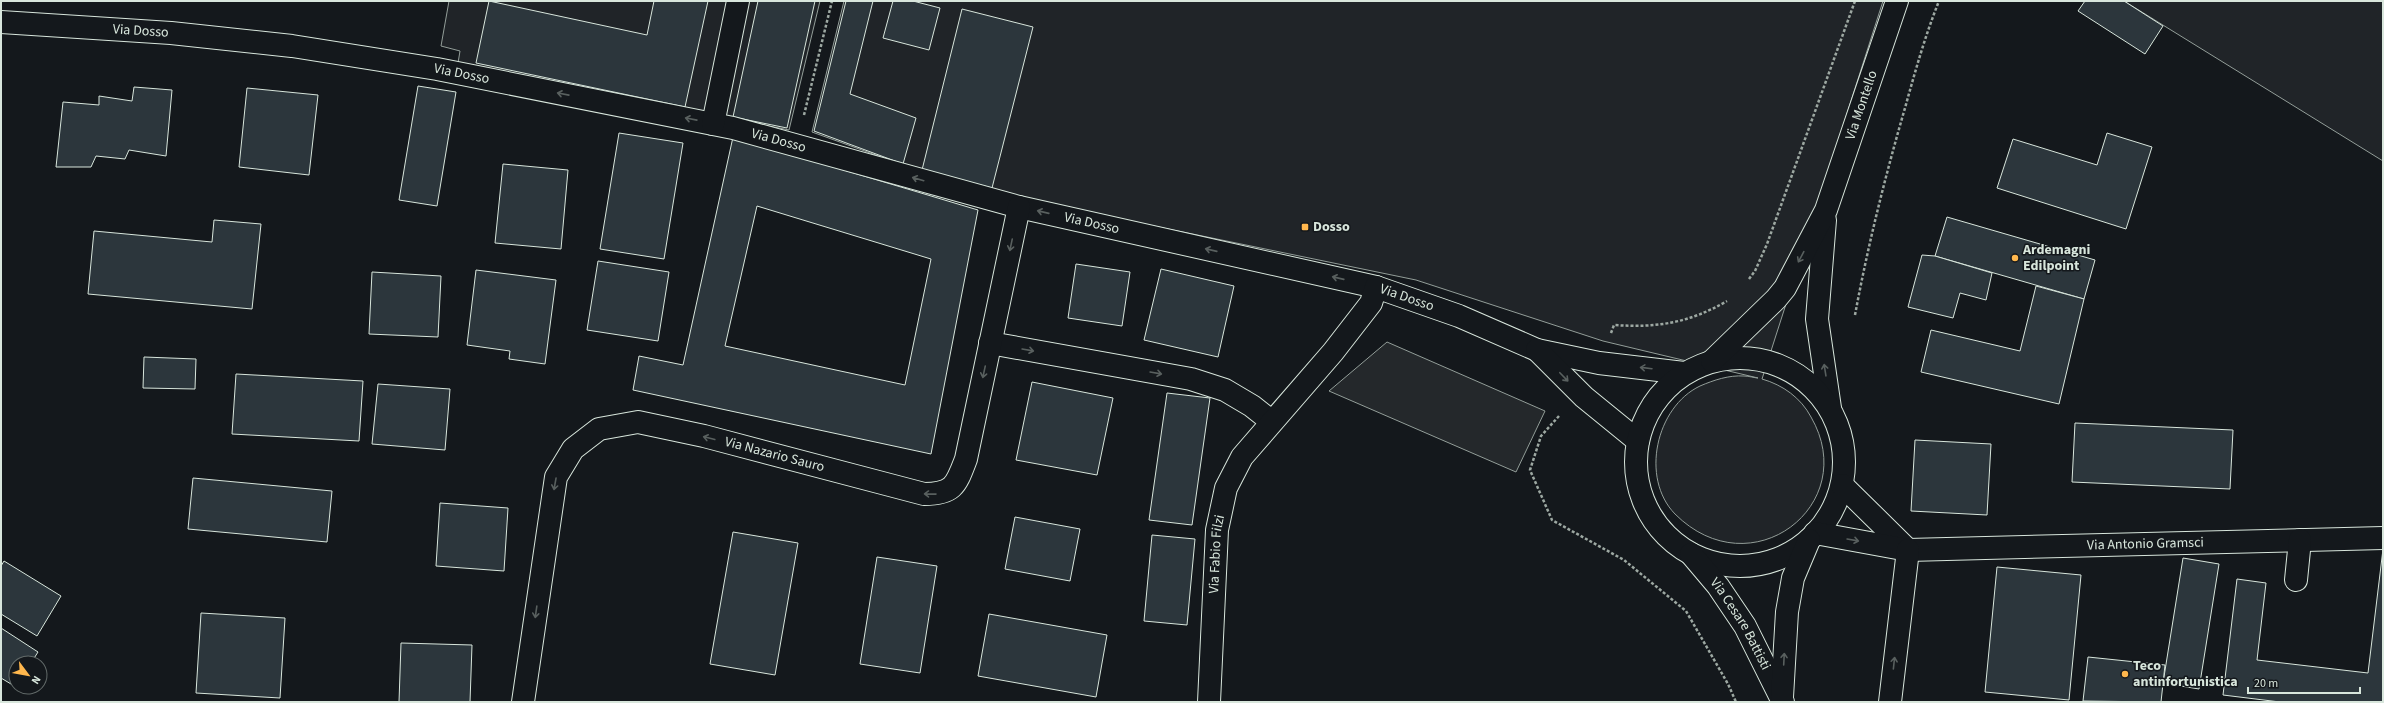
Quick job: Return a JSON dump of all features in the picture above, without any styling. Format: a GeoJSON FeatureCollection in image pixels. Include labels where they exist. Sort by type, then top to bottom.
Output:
{"type":"FeatureCollection","features":[{"type":"Feature","properties":{"kind":"street"},"geometry":{"type":"LineString","coordinates":[[713,124],[738,1]]}},
{"type":"Feature","properties":{"kind":"street","name":"Via Montello"},"geometry":{"type":"LineString","coordinates":[[1712,361],[1776,299],[1785,288],[1826,210],[1897,1]]}},
{"type":"Feature","properties":{"kind":"street","name":"Via Dosso"},"geometry":{"type":"LineString","coordinates":[[1,22],[171,33],[292,46],[437,69],[713,124],[797,145],[1019,207],[1376,287],[1459,316],[1537,350],[1599,363],[1684,373]]}},
{"type":"Feature","properties":{"kind":"street","name":"Via Nazario Sauro"},"geometry":{"type":"LineString","coordinates":[[523,702],[556,478],[573,449],[599,428],[638,422],[704,436],[924,494],[942,494],[957,481],[966,458],[1019,207]]}},
{"type":"Feature","properties":{"kind":"street","name":"Via Montello"},"geometry":{"type":"LineString","coordinates":[[1826,210],[1817,319],[1830,409]]}},
{"type":"Feature","properties":{"kind":"street","name":"Via Fabio Filzi"},"geometry":{"type":"LineString","coordinates":[[1209,702],[1217,530],[1226,488],[1242,458],[1271,421],[1333,352],[1371,303],[1376,287]]}},
{"type":"Feature","properties":{"kind":"street"},"geometry":{"type":"LineString","coordinates":[[990,343],[1191,379],[1225,390],[1252,406],[1271,421]]}},
{"type":"Feature","properties":{"kind":"street","name":"Via Dosso"},"geometry":{"type":"LineString","coordinates":[[1537,350],[1584,397],[1638,441]]}},
{"type":"Feature","properties":{"kind":"street"},"geometry":{"type":"LineString","coordinates":[[1747,357],[1779,365],[1809,382],[1830,409],[1841,433],[1844,459],[1842,485],[1830,515],[1812,536],[1783,557],[1752,565],[1721,564],[1691,554],[1669,538],[1652,519],[1641,494],[1636,468],[1638,441],[1646,415],[1663,391],[1684,373],[1712,361],[1747,357]]}},
{"type":"Feature","properties":{"kind":"street"},"geometry":{"type":"LineString","coordinates":[[1842,485],[1908,550],[1890,702]]}},
{"type":"Feature","properties":{"kind":"street","name":"Via Cesare Battisti"},"geometry":{"type":"LineString","coordinates":[[1782,700],[1787,612],[1793,578],[1812,536]]}},
{"type":"Feature","properties":{"kind":"street","name":"Via Antonio Gramsci"},"geometry":{"type":"LineString","coordinates":[[1812,536],[1908,550],[2383,538]]}},
{"type":"Feature","properties":{"kind":"street"},"geometry":{"type":"LineString","coordinates":[[2296,580],[2300,540]]}},
{"type":"Feature","properties":{"kind":"street","name":"Via Cesare Battisti"},"geometry":{"type":"LineString","coordinates":[[1691,554],[1718,586],[1745,626],[1782,700]]}},
{"type":"Feature","properties":{"kind":"path"},"geometry":{"type":"LineString","coordinates":[[797,145],[832,1]]}},
{"type":"Feature","properties":{"kind":"path"},"geometry":{"type":"LineString","coordinates":[[1855,315],[1864,266],[1886,173],[1928,28],[1939,1]]}},
{"type":"Feature","properties":{"kind":"shaded area"},"geometry":{"type":"Polygon","coordinates":[[[449,1],[820,1],[789,130],[458,63],[460,51],[441,46],[449,1]]]}},
{"type":"Feature","properties":{"kind":"shaded area"},"geometry":{"type":"Polygon","coordinates":[[[844,1],[1883,1],[1762,379],[1791,393],[1807,410],[1811,417],[1823,450],[1822,480],[1810,506],[1791,527],[1765,540],[1735,543],[1705,535],[1675,514],[1664,499],[1658,482],[1656,463],[1658,444],[1664,426],[1673,410],[1685,396],[1700,386],[1722,378],[1733,376],[1758,378],[1603,341],[1416,280],[1071,209],[920,171],[812,132],[844,1]]]}},
{"type":"Feature","properties":{"kind":"shaded area"},"geometry":{"type":"Polygon","coordinates":[[[2124,1],[2383,1],[2383,161],[2124,1]]]}},
{"type":"Feature","properties":{"kind":"shaded area"},"geometry":{"type":"Polygon","coordinates":[[[1387,342],[1545,411],[1516,472],[1329,391],[1387,342]]]}},
{"type":"Feature","properties":{"kind":"building"},"geometry":{"type":"Polygon","coordinates":[[[489,1],[647,35],[654,1],[708,1],[685,107],[476,63],[489,1]]]}},
{"type":"Feature","properties":{"kind":"building"},"geometry":{"type":"Polygon","coordinates":[[[758,1],[815,1],[787,128],[733,117],[758,1]]]}},
{"type":"Feature","properties":{"kind":"building"},"geometry":{"type":"Polygon","coordinates":[[[846,1],[873,1],[850,94],[916,118],[903,164],[814,131],[846,1]]]}},
{"type":"Feature","properties":{"kind":"building"},"geometry":{"type":"Polygon","coordinates":[[[893,1],[913,1],[940,8],[929,50],[883,38],[893,1]]]}},
{"type":"Feature","properties":{"kind":"building"},"geometry":{"type":"Polygon","coordinates":[[[2085,1],[2124,1],[2163,26],[2145,54],[2078,11],[2085,1]]]}},
{"type":"Feature","properties":{"kind":"building"},"geometry":{"type":"Polygon","coordinates":[[[962,9],[1033,27],[992,188],[922,170],[962,9]]]}},
{"type":"Feature","properties":{"kind":"building"},"geometry":{"type":"Polygon","coordinates":[[[418,86],[456,92],[437,206],[399,200],[418,86]]]}},
{"type":"Feature","properties":{"kind":"building"},"geometry":{"type":"Polygon","coordinates":[[[134,87],[172,90],[166,156],[129,150],[125,159],[96,156],[91,167],[56,167],[63,102],[99,105],[99,96],[132,101],[134,87]]]}},
{"type":"Feature","properties":{"kind":"building"},"geometry":{"type":"Polygon","coordinates":[[[247,88],[318,95],[309,175],[239,167],[247,88]]]}},
{"type":"Feature","properties":{"kind":"building"},"geometry":{"type":"Polygon","coordinates":[[[619,133],[683,143],[664,259],[600,249],[619,133]]]}},
{"type":"Feature","properties":{"kind":"building"},"geometry":{"type":"Polygon","coordinates":[[[2107,133],[2152,147],[2126,229],[1997,188],[2013,139],[2097,165],[2107,133]]]}},
{"type":"Feature","properties":{"kind":"building"},"geometry":{"type":"Polygon","coordinates":[[[733,137],[978,210],[931,454],[633,390],[639,356],[683,365],[733,137]],[[757,206],[725,346],[905,385],[931,259],[757,206]]]}},
{"type":"Feature","properties":{"kind":"building"},"geometry":{"type":"Polygon","coordinates":[[[503,164],[568,170],[561,249],[495,243],[503,164]]]}},
{"type":"Feature","properties":{"kind":"building","name":"Ardemagni Edilpoint"},"geometry":{"type":"Polygon","coordinates":[[[1947,217],[2095,260],[2084,299],[1935,256],[1947,217]]]}},
{"type":"Feature","properties":{"kind":"building"},"geometry":{"type":"Polygon","coordinates":[[[214,220],[261,224],[252,309],[88,294],[94,231],[212,242],[214,220]]]}},
{"type":"Feature","properties":{"kind":"building"},"geometry":{"type":"Polygon","coordinates":[[[1922,255],[1935,256],[1992,273],[1986,300],[1960,293],[1953,318],[1908,307],[1922,255]]]}},
{"type":"Feature","properties":{"kind":"building"},"geometry":{"type":"Polygon","coordinates":[[[598,261],[669,272],[658,341],[587,330],[598,261]]]}},
{"type":"Feature","properties":{"kind":"building"},"geometry":{"type":"Polygon","coordinates":[[[1076,264],[1130,272],[1122,326],[1068,318],[1076,264]]]}},
{"type":"Feature","properties":{"kind":"building"},"geometry":{"type":"Polygon","coordinates":[[[1161,269],[1234,286],[1218,357],[1144,340],[1161,269]]]}},
{"type":"Feature","properties":{"kind":"building"},"geometry":{"type":"Polygon","coordinates":[[[476,270],[556,280],[545,364],[509,359],[510,351],[467,345],[476,270]]]}},
{"type":"Feature","properties":{"kind":"building"},"geometry":{"type":"Polygon","coordinates":[[[372,272],[441,276],[438,337],[369,334],[372,272]]]}},
{"type":"Feature","properties":{"kind":"building"},"geometry":{"type":"Polygon","coordinates":[[[2036,286],[2084,299],[2059,404],[1921,372],[1931,330],[2020,351],[2036,286]]]}},
{"type":"Feature","properties":{"kind":"building"},"geometry":{"type":"Polygon","coordinates":[[[144,357],[196,359],[195,389],[143,388],[144,357]]]}},
{"type":"Feature","properties":{"kind":"building"},"geometry":{"type":"Polygon","coordinates":[[[236,374],[363,381],[359,441],[232,434],[236,374]]]}},
{"type":"Feature","properties":{"kind":"building"},"geometry":{"type":"Polygon","coordinates":[[[1032,382],[1113,398],[1097,475],[1016,460],[1032,382]]]}},
{"type":"Feature","properties":{"kind":"building"},"geometry":{"type":"Polygon","coordinates":[[[378,384],[450,389],[445,450],[372,444],[378,384]]]}},
{"type":"Feature","properties":{"kind":"building"},"geometry":{"type":"Polygon","coordinates":[[[1167,393],[1210,398],[1192,525],[1149,520],[1167,393]]]}},
{"type":"Feature","properties":{"kind":"building"},"geometry":{"type":"Polygon","coordinates":[[[2075,423],[2233,430],[2230,489],[2072,482],[2075,423]]]}},
{"type":"Feature","properties":{"kind":"building"},"geometry":{"type":"Polygon","coordinates":[[[1915,440],[1991,444],[1987,515],[1911,511],[1915,440]]]}},
{"type":"Feature","properties":{"kind":"building"},"geometry":{"type":"Polygon","coordinates":[[[193,478],[332,491],[327,542],[188,529],[193,478]]]}},
{"type":"Feature","properties":{"kind":"building"},"geometry":{"type":"Polygon","coordinates":[[[440,503],[508,508],[504,571],[436,566],[440,503]]]}},
{"type":"Feature","properties":{"kind":"building"},"geometry":{"type":"Polygon","coordinates":[[[1015,517],[1080,529],[1070,581],[1005,569],[1015,517]]]}},
{"type":"Feature","properties":{"kind":"building"},"geometry":{"type":"Polygon","coordinates":[[[733,532],[798,543],[775,675],[710,664],[733,532]]]}},
{"type":"Feature","properties":{"kind":"building"},"geometry":{"type":"Polygon","coordinates":[[[1152,535],[1195,539],[1187,625],[1144,621],[1152,535]]]}},
{"type":"Feature","properties":{"kind":"building"},"geometry":{"type":"Polygon","coordinates":[[[2383,549],[2383,702],[2280,702],[2223,695],[2237,579],[2266,583],[2257,660],[2368,673],[2383,549]]]}},
{"type":"Feature","properties":{"kind":"building"},"geometry":{"type":"Polygon","coordinates":[[[877,557],[937,566],[920,673],[860,664],[877,557]]]}},
{"type":"Feature","properties":{"kind":"building"},"geometry":{"type":"Polygon","coordinates":[[[2183,558],[2219,564],[2199,689],[2163,683],[2183,558]]]}},
{"type":"Feature","properties":{"kind":"building"},"geometry":{"type":"Polygon","coordinates":[[[4,561],[61,596],[37,636],[1,614],[1,566],[4,561]]]}},
{"type":"Feature","properties":{"kind":"building"},"geometry":{"type":"Polygon","coordinates":[[[1997,567],[2081,575],[2069,700],[1985,692],[1997,567]]]}},
{"type":"Feature","properties":{"kind":"building"},"geometry":{"type":"Polygon","coordinates":[[[201,613],[285,618],[280,698],[196,693],[201,613]]]}},
{"type":"Feature","properties":{"kind":"building"},"geometry":{"type":"Polygon","coordinates":[[[989,614],[1107,635],[1096,697],[978,676],[989,614]]]}},
{"type":"Feature","properties":{"kind":"building"},"geometry":{"type":"Polygon","coordinates":[[[1,628],[38,652],[36,655],[8,655],[8,682],[1,678],[1,628]]]}},
{"type":"Feature","properties":{"kind":"building"},"geometry":{"type":"Polygon","coordinates":[[[401,643],[472,645],[470,702],[399,702],[401,643]]]}},
{"type":"Feature","properties":{"kind":"building","name":"Teco antinfortunistica"},"geometry":{"type":"Polygon","coordinates":[[[2088,657],[2165,665],[2161,702],[2083,701],[2088,657]]]}},
{"type":"Feature","properties":{"kind":"place","name":"Dosso"},"geometry":{"type":"Point","coordinates":[1305,227]}},
{"type":"Feature","properties":{"kind":"place","name":"Ardemagni Edilpoint"},"geometry":{"type":"Point","coordinates":[2015,258]}},
{"type":"Feature","properties":{"kind":"place","name":"Teco antinfortunistica"},"geometry":{"type":"Point","coordinates":[2125,674]}}]}
